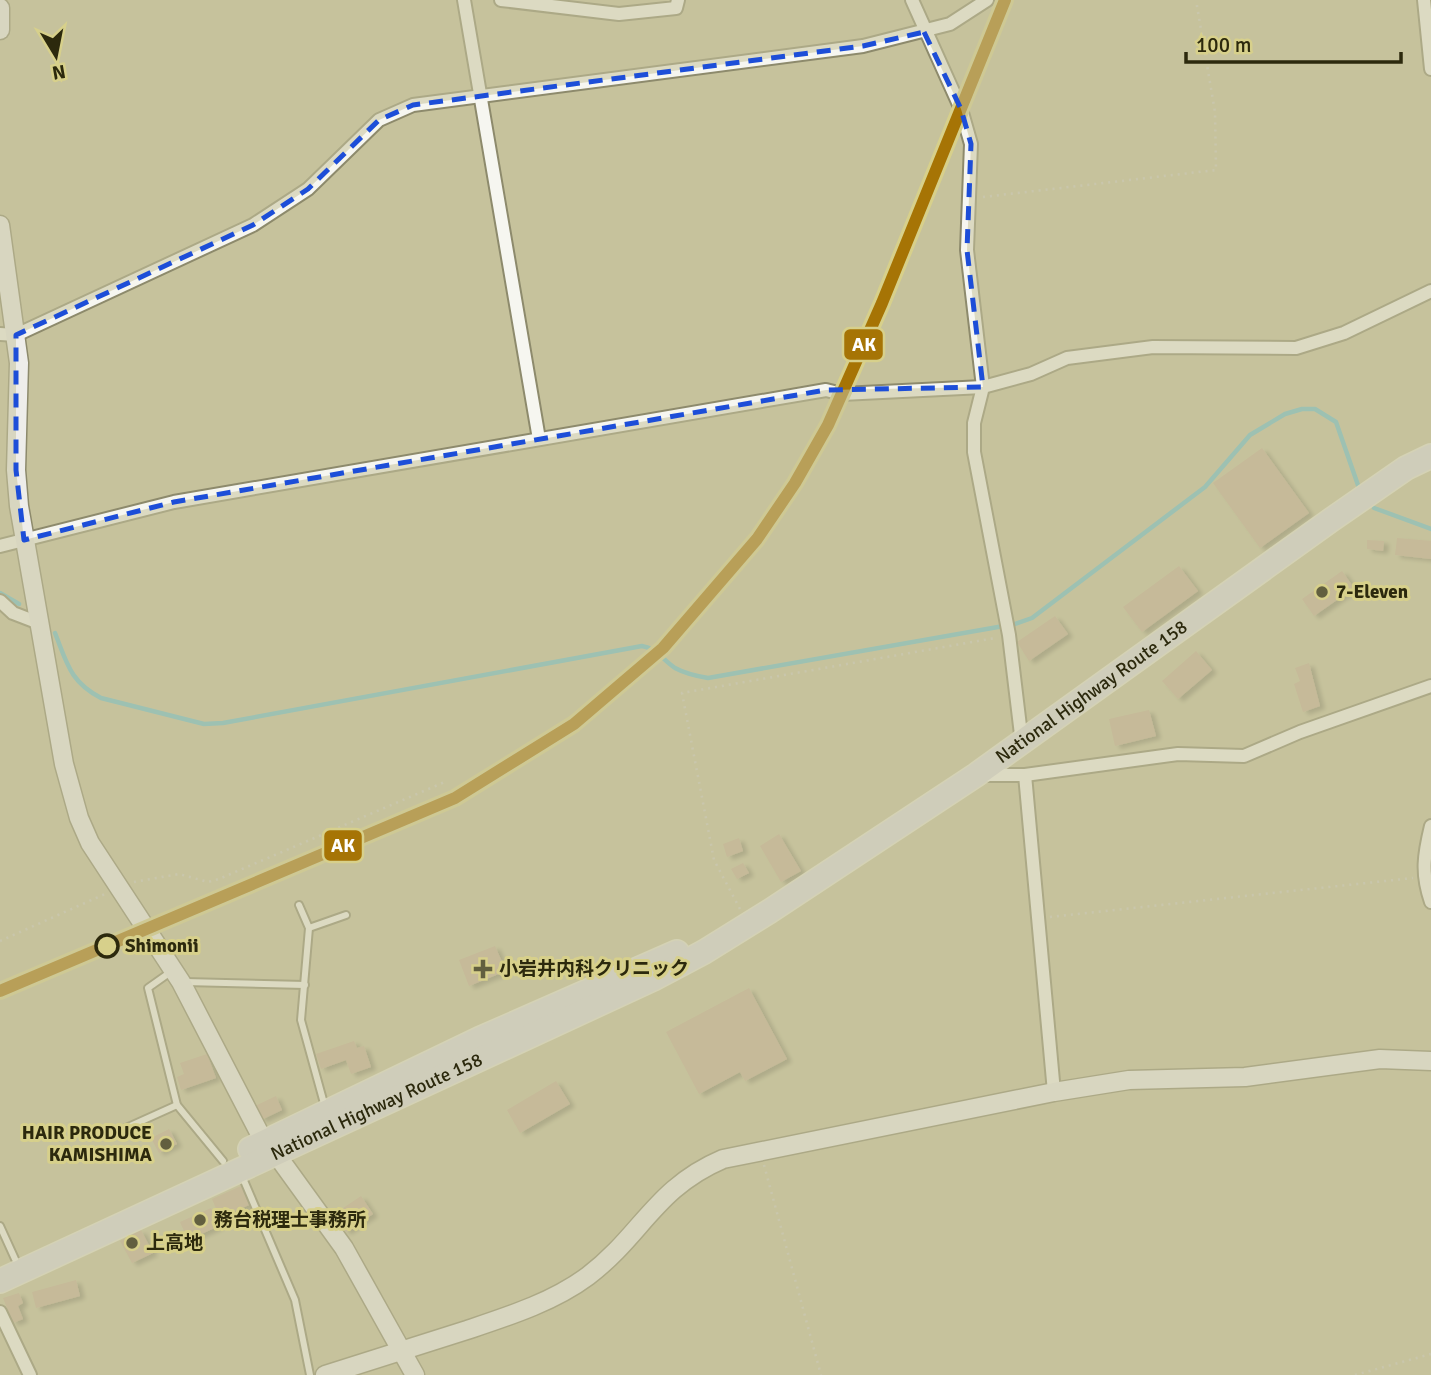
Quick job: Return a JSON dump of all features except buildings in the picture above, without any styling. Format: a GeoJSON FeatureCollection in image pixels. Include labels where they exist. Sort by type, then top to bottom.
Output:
{"type":"FeatureCollection","features":[{"type":"Feature","properties":{"kind":"highway","name":"National Highway Route 158"},"geometry":{"type":"LineString","coordinates":[[0,1282],[270,1148],[653,979],[704,952],[1023,743],[1331,520],[1406,468],[1431,456]]}},
{"type":"Feature","properties":{"kind":"highway","name":"National Highway Route 158"},"geometry":{"type":"LineString","coordinates":[[270,1148],[326,1112],[492,1033],[748,924]]}},
{"type":"Feature","properties":{"kind":"highway","name":"National Highway Route 158"},"geometry":{"type":"LineString","coordinates":[[8,1262],[232,1166]]}},
{"type":"Feature","properties":{"kind":"street"},"geometry":{"type":"LineString","coordinates":[[464,0],[539,439]]}},
{"type":"Feature","properties":{"kind":"street"},"geometry":{"type":"LineString","coordinates":[[501,0],[619,13],[676,8],[678,0]]}},
{"type":"Feature","properties":{"kind":"street"},"geometry":{"type":"LineString","coordinates":[[912,0],[961,109],[971,144],[967,250],[982,387],[974,423],[974,452],[1008,628],[1023,743]]}},
{"type":"Feature","properties":{"kind":"street"},"geometry":{"type":"LineString","coordinates":[[8,334],[253,225],[308,190],[379,120],[413,105],[863,46],[950,24],[987,0]]}},
{"type":"Feature","properties":{"kind":"street"},"geometry":{"type":"LineString","coordinates":[[1424,0],[1431,69]]}},
{"type":"Feature","properties":{"kind":"street"},"geometry":{"type":"LineString","coordinates":[[0,8],[0,30]]}},
{"type":"Feature","properties":{"kind":"street"},"geometry":{"type":"LineString","coordinates":[[0,225],[8,334],[19,363],[16,470],[24,540],[71,795],[90,843],[178,976],[270,1148],[344,1248],[404,1351],[415,1375]]}},
{"type":"Feature","properties":{"kind":"street"},"geometry":{"type":"LineString","coordinates":[[0,547],[174,502],[826,390],[842,394],[982,387],[1031,374],[1067,358],[1153,347],[1296,348],[1344,333],[1431,291]]}},
{"type":"Feature","properties":{"kind":"street"},"geometry":{"type":"LineString","coordinates":[[0,601],[13,612],[39,624]]}},
{"type":"Feature","properties":{"kind":"street"},"geometry":{"type":"LineString","coordinates":[[976,775],[1025,775],[1178,754],[1244,756],[1300,732],[1431,686]]}},
{"type":"Feature","properties":{"kind":"street"},"geometry":{"type":"LineString","coordinates":[[1025,775],[1054,1092]]}},
{"type":"Feature","properties":{"kind":"street"},"geometry":{"type":"LineString","coordinates":[[1431,825],[1423,861],[1423,877],[1431,902]]}},
{"type":"Feature","properties":{"kind":"street"},"geometry":{"type":"LineString","coordinates":[[325,1375],[504,1317],[564,1290],[606,1261],[625,1243],[645,1215],[683,1179],[723,1159],[1054,1092],[1129,1080],[1245,1077],[1353,1060],[1404,1058],[1431,1061]]}},
{"type":"Feature","properties":{"kind":"street"},"geometry":{"type":"LineString","coordinates":[[0,1312],[30,1375]]}},
{"type":"Feature","properties":{"kind":"lane"},"geometry":{"type":"LineString","coordinates":[[299,905],[309,928],[301,1020],[326,1112]]}},
{"type":"Feature","properties":{"kind":"lane"},"geometry":{"type":"LineString","coordinates":[[309,928],[346,915]]}},
{"type":"Feature","properties":{"kind":"lane"},"geometry":{"type":"LineString","coordinates":[[305,985],[178,976],[148,988],[177,1105],[232,1166],[295,1300],[310,1375]]}},
{"type":"Feature","properties":{"kind":"lane"},"geometry":{"type":"LineString","coordinates":[[117,1132],[177,1105]]}},
{"type":"Feature","properties":{"kind":"lane"},"geometry":{"type":"LineString","coordinates":[[0,1226],[8,1262]]}},
{"type":"Feature","properties":{"kind":"path"},"geometry":{"type":"LineString","coordinates":[[969,199],[1216,170],[1214,112],[1196,0]]}},
{"type":"Feature","properties":{"kind":"path"},"geometry":{"type":"LineString","coordinates":[[748,924],[714,860],[682,693],[1008,628]]}},
{"type":"Feature","properties":{"kind":"path"},"geometry":{"type":"LineString","coordinates":[[0,942],[146,878],[179,874],[208,882],[219,879],[447,781]]}},
{"type":"Feature","properties":{"kind":"path"},"geometry":{"type":"LineString","coordinates":[[1038,919],[1423,877]]}},
{"type":"Feature","properties":{"kind":"path"},"geometry":{"type":"LineString","coordinates":[[760,1150],[821,1375]]}},
{"type":"Feature","properties":{"kind":"path"},"geometry":{"type":"LineString","coordinates":[[1355,1375],[1431,1354]]}},
{"type":"Feature","properties":{"kind":"highlighted area"},"geometry":{"type":"Polygon","coordinates":[[[924,32],[961,109],[971,144],[967,250],[983,387],[826,390],[174,502],[24,540],[16,470],[16,335],[253,225],[308,189],[379,120],[413,105],[863,46],[924,32]]]}},
{"type":"Feature","properties":{"kind":"waterway"},"geometry":{"type":"LineString","coordinates":[[55,633],[71,671],[91,692],[101,698],[204,724],[223,723],[642,646],[679,670],[708,678],[1015,624],[1032,618],[1205,487],[1250,435],[1285,414],[1302,409],[1315,409],[1336,422],[1359,488]]}},
{"type":"Feature","properties":{"kind":"waterway"},"geometry":{"type":"LineString","coordinates":[[1374,508],[1431,529]]}},
{"type":"Feature","properties":{"kind":"waterway"},"geometry":{"type":"LineString","coordinates":[[0,593],[19,604]]}},
{"type":"Feature","properties":{"kind":"transit line","name":"AK"},"geometry":{"type":"LineString","coordinates":[[0,991],[455,798],[574,724],[663,648],[757,539],[795,483],[828,425],[882,303],[1005,0]]}},
{"type":"Feature","properties":{"kind":"place","name":"7-Eleven"},"geometry":{"type":"Point","coordinates":[1322,592]}},
{"type":"Feature","properties":{"kind":"place","name":"Shimonii"},"geometry":{"type":"Point","coordinates":[107,946]}},
{"type":"Feature","properties":{"kind":"place","name":"小岩井内科クリニック"},"geometry":{"type":"Point","coordinates":[483,969]}},
{"type":"Feature","properties":{"kind":"place","name":"HAIR PRODUCE KAMISHIMA"},"geometry":{"type":"Point","coordinates":[166,1144]}},
{"type":"Feature","properties":{"kind":"place","name":"務台税理士事務所"},"geometry":{"type":"Point","coordinates":[200,1220]}},
{"type":"Feature","properties":{"kind":"place","name":"上高地"},"geometry":{"type":"Point","coordinates":[132,1243]}}]}
